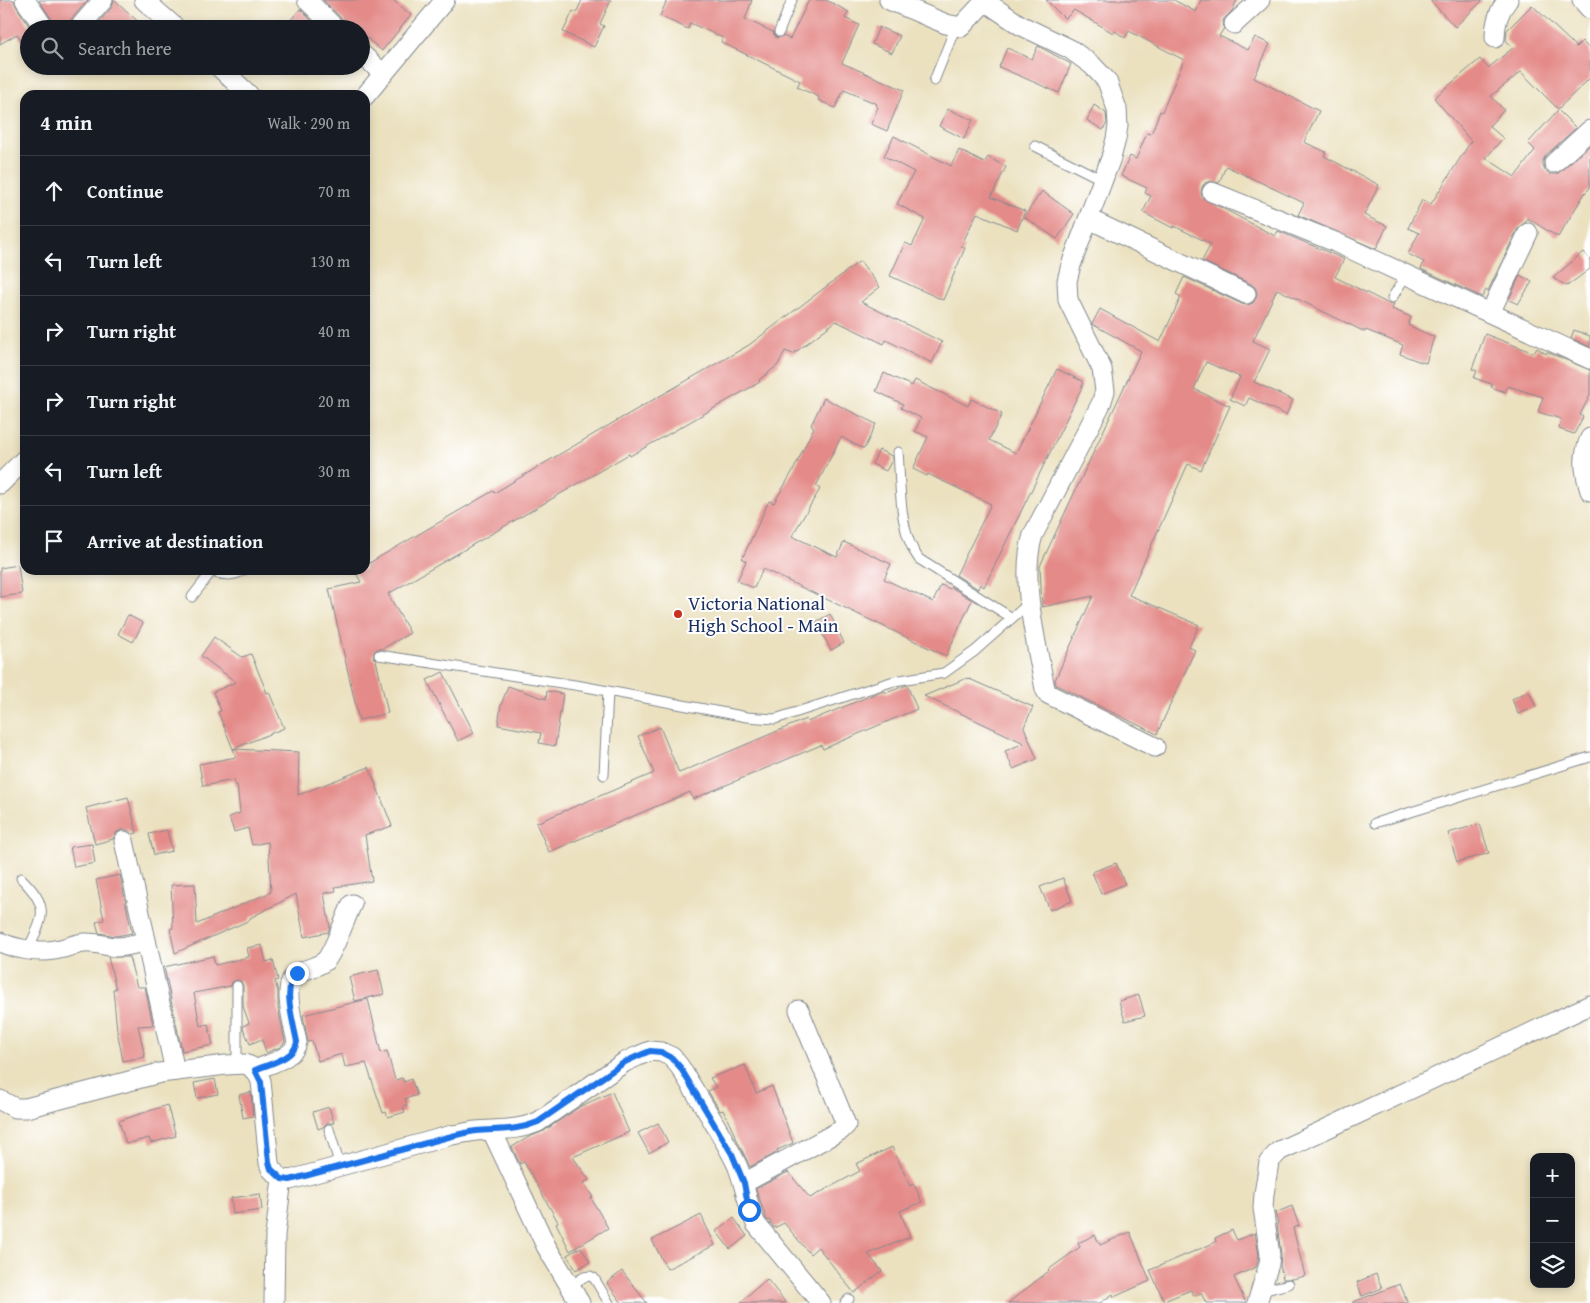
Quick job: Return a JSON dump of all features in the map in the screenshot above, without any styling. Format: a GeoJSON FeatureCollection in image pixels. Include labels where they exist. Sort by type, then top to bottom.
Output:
{"type":"FeatureCollection","features":[{"type":"Feature","properties":{"kind":"street"},"geometry":{"type":"LineString","coordinates":[[25,0],[39,20]]}},
{"type":"Feature","properties":{"kind":"street"},"geometry":{"type":"LineString","coordinates":[[86,20],[103,0]]}},
{"type":"Feature","properties":{"kind":"street"},"geometry":{"type":"LineString","coordinates":[[144,0],[167,20]]}},
{"type":"Feature","properties":{"kind":"street"},"geometry":{"type":"LineString","coordinates":[[307,0],[327,20]]}},
{"type":"Feature","properties":{"kind":"street"},"geometry":{"type":"LineString","coordinates":[[370,90],[444,0]]}},
{"type":"Feature","properties":{"kind":"street"},"geometry":{"type":"LineString","coordinates":[[889,0],[946,24],[959,26],[984,0],[1020,25],[1070,49],[1092,65],[1107,81],[1117,109],[1118,126],[1111,158],[1071,265],[1066,290],[1068,300],[1102,369],[1105,391],[1101,404],[1033,536],[1029,548],[1027,575],[1045,689],[1048,694],[1155,746]]}},
{"type":"Feature","properties":{"kind":"street"},"geometry":{"type":"LineString","coordinates":[[1234,24],[1260,0]]}},
{"type":"Feature","properties":{"kind":"street"},"geometry":{"type":"LineString","coordinates":[[1495,38],[1498,15],[1508,0]]}},
{"type":"Feature","properties":{"kind":"street"},"geometry":{"type":"LineString","coordinates":[[1582,0],[1590,9]]}},
{"type":"Feature","properties":{"kind":"street"},"geometry":{"type":"LineString","coordinates":[[370,62],[383,74]]}},
{"type":"Feature","properties":{"kind":"street"},"geometry":{"type":"LineString","coordinates":[[228,75],[244,90]]}},
{"type":"Feature","properties":{"kind":"street"},"geometry":{"type":"LineString","coordinates":[[1554,163],[1590,130]]}},
{"type":"Feature","properties":{"kind":"street"},"geometry":{"type":"LineString","coordinates":[[1212,192],[1335,242],[1590,359]]}},
{"type":"Feature","properties":{"kind":"street"},"geometry":{"type":"LineString","coordinates":[[1088,219],[1246,294]]}},
{"type":"Feature","properties":{"kind":"street"},"geometry":{"type":"LineString","coordinates":[[1490,313],[1528,234]]}},
{"type":"Feature","properties":{"kind":"street"},"geometry":{"type":"LineString","coordinates":[[1590,438],[1584,457],[1584,472],[1590,491]]}},
{"type":"Feature","properties":{"kind":"street"},"geometry":{"type":"LineString","coordinates":[[0,484],[20,465]]}},
{"type":"Feature","properties":{"kind":"street"},"geometry":{"type":"LineString","coordinates":[[124,841],[175,1071]]}},
{"type":"Feature","properties":{"kind":"street"},"geometry":{"type":"LineString","coordinates":[[255,1070],[289,1054],[296,1047],[297,1042],[289,999],[292,979],[297,973],[317,966],[328,957],[352,904]]}},
{"type":"Feature","properties":{"kind":"street"},"geometry":{"type":"LineString","coordinates":[[0,942],[7,945],[45,951],[86,942],[114,947],[146,941]]}},
{"type":"Feature","properties":{"kind":"street"},"geometry":{"type":"LineString","coordinates":[[1259,1297],[1270,1255],[1263,1208],[1264,1194],[1269,1162],[1279,1151],[1590,1006]]}},
{"type":"Feature","properties":{"kind":"street"},"geometry":{"type":"LineString","coordinates":[[744,1183],[846,1126],[798,1010]]}},
{"type":"Feature","properties":{"kind":"street"},"geometry":{"type":"LineString","coordinates":[[0,1100],[15,1108],[26,1108],[160,1073],[237,1065],[250,1066],[255,1070],[261,1082],[271,1169],[282,1179],[290,1180],[474,1131],[510,1130],[527,1127],[538,1122],[625,1062],[650,1051],[661,1052],[672,1058],[680,1067],[732,1154],[744,1183],[749,1210],[756,1224],[820,1303]]}},
{"type":"Feature","properties":{"kind":"street"},"geometry":{"type":"LineString","coordinates":[[492,1131],[546,1246],[580,1303]]}},
{"type":"Feature","properties":{"kind":"street"},"geometry":{"type":"LineString","coordinates":[[274,1303],[276,1235],[282,1179]]}},
{"type":"Feature","properties":{"kind":"lane"},"geometry":{"type":"LineString","coordinates":[[779,32],[792,0]]}},
{"type":"Feature","properties":{"kind":"lane"},"geometry":{"type":"LineString","coordinates":[[934,82],[959,26]]}},
{"type":"Feature","properties":{"kind":"lane"},"geometry":{"type":"LineString","coordinates":[[1035,146],[1103,180]]}},
{"type":"Feature","properties":{"kind":"lane"},"geometry":{"type":"LineString","coordinates":[[1392,298],[1406,275]]}},
{"type":"Feature","properties":{"kind":"lane"},"geometry":{"type":"LineString","coordinates":[[898,452],[905,532],[911,549],[919,559],[1012,618]]}},
{"type":"Feature","properties":{"kind":"lane"},"geometry":{"type":"LineString","coordinates":[[192,597],[208,575]]}},
{"type":"Feature","properties":{"kind":"lane"},"geometry":{"type":"LineString","coordinates":[[379,655],[608,691],[747,717],[776,719],[894,681],[944,673],[975,652],[1030,602]]}},
{"type":"Feature","properties":{"kind":"lane"},"geometry":{"type":"LineString","coordinates":[[604,775],[608,691]]}},
{"type":"Feature","properties":{"kind":"lane"},"geometry":{"type":"LineString","coordinates":[[1374,823],[1590,757]]}},
{"type":"Feature","properties":{"kind":"lane"},"geometry":{"type":"LineString","coordinates":[[21,878],[33,890],[42,905],[40,923],[28,949]]}},
{"type":"Feature","properties":{"kind":"lane"},"geometry":{"type":"LineString","coordinates":[[237,986],[237,1065]]}},
{"type":"Feature","properties":{"kind":"lane"},"geometry":{"type":"LineString","coordinates":[[329,1129],[340,1166]]}},
{"type":"Feature","properties":{"kind":"lane"},"geometry":{"type":"LineString","coordinates":[[570,1286],[584,1277],[590,1276],[594,1278],[609,1303]]}},
{"type":"Feature","properties":{"kind":"lane"},"geometry":{"type":"LineString","coordinates":[[1259,1297],[1289,1284]]}},
{"type":"Feature","properties":{"kind":"building"},"geometry":{"type":"Polygon","coordinates":[[[0,0],[14,0],[25,20],[20,20],[20,38],[17,34],[0,44],[0,0]]]}},
{"type":"Feature","properties":{"kind":"building"},"geometry":{"type":"Polygon","coordinates":[[[39,0],[88,0],[71,20],[52,20],[39,0]]]}},
{"type":"Feature","properties":{"kind":"building"},"geometry":{"type":"Polygon","coordinates":[[[115,0],[136,20],[101,20],[112,7],[115,0]]]}},
{"type":"Feature","properties":{"kind":"building"},"geometry":{"type":"Polygon","coordinates":[[[323,0],[393,0],[411,15],[382,51],[370,41],[370,20],[343,20],[323,0]]]}},
{"type":"Feature","properties":{"kind":"building"},"geometry":{"type":"Polygon","coordinates":[[[582,0],[611,0],[600,24],[604,26],[594,47],[563,32],[573,11],[576,13],[582,0]]]}},
{"type":"Feature","properties":{"kind":"building"},"geometry":{"type":"Polygon","coordinates":[[[667,0],[752,0],[745,19],[773,32],[776,38],[783,36],[790,39],[809,0],[826,0],[849,12],[845,18],[859,25],[842,63],[904,90],[887,131],[871,124],[878,107],[876,106],[877,104],[844,90],[835,108],[818,100],[819,97],[797,87],[800,81],[721,42],[723,38],[690,23],[688,29],[660,16],[667,0]]]}},
{"type":"Feature","properties":{"kind":"building"},"geometry":{"type":"Polygon","coordinates":[[[1046,0],[1174,0],[1196,12],[1201,0],[1237,0],[1232,11],[1223,20],[1224,28],[1219,36],[1248,50],[1255,37],[1270,44],[1254,78],[1319,111],[1304,142],[1326,152],[1324,156],[1379,185],[1364,215],[1387,226],[1376,249],[1298,215],[1304,203],[1226,166],[1219,183],[1210,181],[1202,187],[1201,193],[1203,198],[1275,236],[1278,231],[1344,259],[1335,277],[1389,304],[1394,304],[1392,309],[1411,317],[1408,325],[1434,337],[1426,363],[1418,361],[1400,354],[1403,345],[1366,330],[1365,332],[1277,289],[1253,341],[1270,349],[1254,382],[1293,400],[1286,415],[1249,398],[1245,406],[1230,399],[1240,377],[1206,362],[1194,389],[1230,406],[1201,470],[1188,464],[1129,595],[1199,625],[1189,647],[1195,650],[1157,734],[1056,685],[1055,680],[1093,596],[1042,607],[1040,566],[1141,351],[1092,324],[1100,309],[1160,342],[1181,297],[1176,294],[1184,277],[1242,304],[1253,303],[1257,293],[1255,287],[1251,284],[1202,261],[1211,244],[1144,213],[1151,196],[1145,193],[1147,188],[1121,176],[1130,156],[1136,159],[1147,133],[1151,134],[1184,60],[1129,31],[1125,38],[1115,31],[1113,33],[1074,10],[1065,19],[1046,0]]]}},
{"type":"Feature","properties":{"kind":"building"},"geometry":{"type":"Polygon","coordinates":[[[1430,0],[1483,0],[1455,27],[1430,0]]]}},
{"type":"Feature","properties":{"kind":"building"},"geometry":{"type":"Polygon","coordinates":[[[1532,5],[1576,47],[1582,41],[1590,50],[1590,78],[1558,109],[1521,72],[1491,96],[1504,110],[1489,126],[1503,138],[1486,158],[1515,177],[1535,150],[1528,143],[1558,110],[1576,128],[1546,155],[1543,160],[1543,166],[1550,174],[1557,174],[1590,145],[1590,188],[1558,237],[1527,218],[1526,222],[1518,228],[1488,291],[1486,290],[1482,297],[1421,269],[1424,262],[1408,254],[1419,233],[1408,228],[1422,200],[1431,204],[1471,141],[1434,98],[1480,59],[1488,68],[1513,48],[1506,40],[1507,30],[1532,5]]]}},
{"type":"Feature","properties":{"kind":"building"},"geometry":{"type":"Polygon","coordinates":[[[300,9],[311,20],[291,20],[300,9]]]}},
{"type":"Feature","properties":{"kind":"building"},"geometry":{"type":"Polygon","coordinates":[[[879,27],[900,36],[892,53],[872,44],[879,27]]]}},
{"type":"Feature","properties":{"kind":"building"},"geometry":{"type":"Polygon","coordinates":[[[1038,46],[1071,64],[1059,93],[999,67],[1007,48],[1032,59],[1038,46]]]}},
{"type":"Feature","properties":{"kind":"building"},"geometry":{"type":"Polygon","coordinates":[[[1094,105],[1106,113],[1107,123],[1103,130],[1087,120],[1094,105]]]}},
{"type":"Feature","properties":{"kind":"building"},"geometry":{"type":"Polygon","coordinates":[[[948,109],[973,120],[964,139],[939,126],[948,109]]]}},
{"type":"Feature","properties":{"kind":"building"},"geometry":{"type":"Polygon","coordinates":[[[894,136],[951,166],[959,150],[984,163],[988,157],[1006,167],[991,197],[1025,211],[1017,230],[977,213],[961,246],[965,248],[943,300],[890,276],[905,243],[912,246],[925,219],[897,204],[914,172],[884,156],[894,136]]]}},
{"type":"Feature","properties":{"kind":"building"},"geometry":{"type":"Polygon","coordinates":[[[1042,191],[1074,214],[1057,239],[1024,217],[1042,191]]]}},
{"type":"Feature","properties":{"kind":"building"},"geometry":{"type":"Polygon","coordinates":[[[1583,252],[1590,260],[1590,269],[1567,286],[1553,278],[1583,252]]]}},
{"type":"Feature","properties":{"kind":"building"},"geometry":{"type":"Polygon","coordinates":[[[860,261],[880,287],[861,302],[942,342],[932,363],[886,340],[884,344],[836,321],[793,354],[785,351],[778,365],[759,380],[760,382],[630,456],[629,454],[388,594],[410,633],[374,652],[373,657],[376,660],[388,713],[359,720],[329,589],[361,582],[357,575],[370,575],[370,563],[376,559],[749,345],[860,261]]]}},
{"type":"Feature","properties":{"kind":"building"},"geometry":{"type":"Polygon","coordinates":[[[1520,275],[1532,282],[1518,304],[1509,300],[1520,275]]]}},
{"type":"Feature","properties":{"kind":"building"},"geometry":{"type":"Polygon","coordinates":[[[1574,330],[1590,336],[1590,347],[1571,338],[1574,330]]]}},
{"type":"Feature","properties":{"kind":"building"},"geometry":{"type":"Polygon","coordinates":[[[1485,334],[1534,353],[1537,348],[1546,354],[1547,352],[1590,370],[1590,395],[1580,415],[1583,417],[1574,434],[1559,429],[1561,419],[1538,412],[1543,397],[1508,386],[1505,392],[1491,387],[1492,384],[1474,378],[1477,371],[1472,369],[1485,334]]]}},
{"type":"Feature","properties":{"kind":"building"},"geometry":{"type":"Polygon","coordinates":[[[1057,369],[1082,381],[1082,387],[984,587],[980,584],[978,589],[956,575],[991,504],[928,474],[927,476],[913,469],[928,437],[915,431],[921,418],[901,408],[903,404],[876,391],[884,373],[912,386],[915,380],[968,406],[971,399],[1002,414],[989,440],[1016,453],[1057,369]]]}},
{"type":"Feature","properties":{"kind":"building"},"geometry":{"type":"Polygon","coordinates":[[[824,398],[876,424],[864,449],[841,437],[816,486],[820,489],[792,536],[837,557],[844,542],[891,564],[884,579],[933,602],[941,585],[950,589],[951,587],[972,600],[946,656],[763,569],[754,588],[737,581],[746,561],[742,559],[769,501],[774,503],[794,469],[814,427],[811,425],[824,398]]]}},
{"type":"Feature","properties":{"kind":"building"},"geometry":{"type":"Polygon","coordinates":[[[879,450],[892,456],[886,471],[872,464],[879,450]]]}},
{"type":"Feature","properties":{"kind":"building"},"geometry":{"type":"Polygon","coordinates":[[[18,565],[22,594],[0,597],[0,568],[18,565]]]}},
{"type":"Feature","properties":{"kind":"building"},"geometry":{"type":"Polygon","coordinates":[[[830,614],[844,643],[831,650],[816,622],[830,614]]]}},
{"type":"Feature","properties":{"kind":"building"},"geometry":{"type":"Polygon","coordinates":[[[128,615],[143,623],[133,642],[118,634],[128,615]]]}},
{"type":"Feature","properties":{"kind":"building"},"geometry":{"type":"Polygon","coordinates":[[[214,637],[242,657],[251,654],[284,728],[233,749],[218,712],[221,711],[213,692],[236,682],[201,656],[214,637]]]}},
{"type":"Feature","properties":{"kind":"building"},"geometry":{"type":"Polygon","coordinates":[[[443,672],[474,733],[458,741],[427,680],[443,672]]]}},
{"type":"Feature","properties":{"kind":"building"},"geometry":{"type":"Polygon","coordinates":[[[967,678],[1033,707],[1024,727],[1037,759],[1013,769],[1005,751],[1024,743],[924,696],[967,678]]]}},
{"type":"Feature","properties":{"kind":"building"},"geometry":{"type":"Polygon","coordinates":[[[907,685],[917,709],[823,749],[821,745],[693,799],[690,792],[549,852],[536,823],[654,773],[638,736],[660,727],[679,773],[806,719],[807,722],[877,693],[885,691],[886,693],[907,685]]]}},
{"type":"Feature","properties":{"kind":"building"},"geometry":{"type":"Polygon","coordinates":[[[508,686],[546,699],[547,691],[563,694],[555,746],[539,743],[541,733],[498,725],[501,705],[508,686]]]}},
{"type":"Feature","properties":{"kind":"building"},"geometry":{"type":"Polygon","coordinates":[[[1529,691],[1536,707],[1518,714],[1512,699],[1529,691]]]}},
{"type":"Feature","properties":{"kind":"building"},"geometry":{"type":"Polygon","coordinates":[[[233,749],[299,752],[298,795],[369,767],[392,826],[365,835],[372,881],[335,887],[336,891],[324,893],[330,927],[328,932],[304,937],[296,894],[250,918],[250,920],[175,953],[170,929],[173,928],[171,885],[195,884],[197,924],[271,892],[268,842],[252,845],[248,828],[234,832],[229,817],[240,813],[237,785],[235,785],[234,780],[203,786],[199,764],[236,757],[233,749]]]}},
{"type":"Feature","properties":{"kind":"building"},"geometry":{"type":"Polygon","coordinates":[[[128,797],[137,833],[133,834],[128,830],[121,830],[116,833],[113,839],[95,844],[86,808],[128,797]]]}},
{"type":"Feature","properties":{"kind":"building"},"geometry":{"type":"Polygon","coordinates":[[[1480,824],[1489,853],[1457,862],[1448,833],[1480,824]]]}},
{"type":"Feature","properties":{"kind":"building"},"geometry":{"type":"Polygon","coordinates":[[[167,830],[172,851],[154,855],[149,834],[167,830]]]}},
{"type":"Feature","properties":{"kind":"building"},"geometry":{"type":"Polygon","coordinates":[[[92,844],[95,863],[74,867],[70,847],[92,844]]]}},
{"type":"Feature","properties":{"kind":"building"},"geometry":{"type":"Polygon","coordinates":[[[1116,863],[1125,884],[1101,894],[1092,872],[1116,863]]]}},
{"type":"Feature","properties":{"kind":"building"},"geometry":{"type":"Polygon","coordinates":[[[120,875],[132,933],[116,936],[99,933],[96,922],[104,920],[96,880],[120,875]]]}},
{"type":"Feature","properties":{"kind":"building"},"geometry":{"type":"Polygon","coordinates":[[[1063,878],[1072,901],[1050,910],[1040,887],[1063,878]]]}},
{"type":"Feature","properties":{"kind":"building"},"geometry":{"type":"Polygon","coordinates":[[[262,945],[266,962],[273,960],[278,980],[275,981],[285,1042],[280,1047],[266,1053],[262,1039],[250,1044],[243,1028],[243,1026],[249,1023],[243,1006],[243,986],[241,981],[237,980],[232,982],[231,986],[194,993],[200,1026],[208,1024],[213,1045],[182,1051],[164,967],[213,956],[215,965],[249,957],[247,948],[262,945]]]}},
{"type":"Feature","properties":{"kind":"building"},"geometry":{"type":"Polygon","coordinates":[[[108,957],[129,957],[137,987],[145,987],[153,1025],[138,1026],[145,1057],[123,1061],[117,1030],[113,989],[116,989],[108,957]]]}},
{"type":"Feature","properties":{"kind":"building"},"geometry":{"type":"Polygon","coordinates":[[[378,970],[384,994],[355,1001],[349,977],[378,970]]]}},
{"type":"Feature","properties":{"kind":"building"},"geometry":{"type":"Polygon","coordinates":[[[1139,995],[1145,1016],[1125,1021],[1119,1001],[1139,995]]]}},
{"type":"Feature","properties":{"kind":"building"},"geometry":{"type":"Polygon","coordinates":[[[368,999],[381,1053],[387,1051],[395,1080],[402,1078],[404,1082],[411,1079],[417,1095],[405,1099],[407,1105],[403,1106],[405,1112],[388,1117],[386,1112],[383,1113],[366,1063],[345,1067],[342,1054],[318,1061],[312,1041],[308,1042],[303,1015],[368,999]]]}},
{"type":"Feature","properties":{"kind":"building"},"geometry":{"type":"Polygon","coordinates":[[[745,1065],[756,1093],[772,1086],[793,1143],[777,1150],[778,1152],[750,1167],[723,1110],[720,1111],[708,1091],[716,1087],[710,1078],[745,1065]]]}},
{"type":"Feature","properties":{"kind":"building"},"geometry":{"type":"Polygon","coordinates":[[[215,1079],[218,1094],[197,1098],[194,1083],[215,1079]]]}},
{"type":"Feature","properties":{"kind":"building"},"geometry":{"type":"Polygon","coordinates":[[[251,1092],[253,1116],[243,1118],[239,1095],[251,1092]]]}},
{"type":"Feature","properties":{"kind":"building"},"geometry":{"type":"Polygon","coordinates":[[[612,1092],[629,1132],[573,1157],[589,1180],[583,1183],[593,1197],[591,1198],[608,1228],[570,1251],[556,1223],[558,1222],[524,1162],[520,1164],[512,1147],[544,1131],[581,1106],[612,1092]]]}},
{"type":"Feature","properties":{"kind":"building"},"geometry":{"type":"Polygon","coordinates":[[[167,1105],[176,1136],[151,1143],[149,1138],[126,1144],[119,1121],[167,1105]]]}},
{"type":"Feature","properties":{"kind":"building"},"geometry":{"type":"Polygon","coordinates":[[[329,1107],[334,1123],[327,1123],[318,1129],[313,1112],[329,1107]]]}},
{"type":"Feature","properties":{"kind":"building"},"geometry":{"type":"Polygon","coordinates":[[[658,1123],[668,1142],[649,1153],[638,1133],[658,1123]]]}},
{"type":"Feature","properties":{"kind":"building"},"geometry":{"type":"Polygon","coordinates":[[[892,1147],[910,1186],[914,1184],[922,1202],[900,1211],[910,1237],[868,1254],[882,1271],[854,1293],[818,1247],[810,1254],[784,1223],[774,1228],[766,1218],[756,1189],[788,1172],[810,1198],[860,1171],[856,1164],[892,1147]]]}},
{"type":"Feature","properties":{"kind":"building"},"geometry":{"type":"Polygon","coordinates":[[[260,1194],[262,1210],[233,1214],[231,1198],[260,1194]]]}},
{"type":"Feature","properties":{"kind":"building"},"geometry":{"type":"Polygon","coordinates":[[[1292,1206],[1299,1226],[1293,1228],[1305,1276],[1283,1279],[1280,1265],[1281,1254],[1278,1223],[1275,1213],[1292,1206]]]}},
{"type":"Feature","properties":{"kind":"building"},"geometry":{"type":"Polygon","coordinates":[[[701,1215],[715,1245],[667,1269],[652,1240],[701,1215]]]}},
{"type":"Feature","properties":{"kind":"building"},"geometry":{"type":"Polygon","coordinates":[[[734,1218],[747,1236],[730,1249],[716,1231],[734,1218]]]}},
{"type":"Feature","properties":{"kind":"building"},"geometry":{"type":"Polygon","coordinates":[[[1232,1230],[1237,1240],[1255,1233],[1259,1255],[1256,1267],[1234,1277],[1246,1303],[1206,1303],[1201,1293],[1194,1296],[1191,1290],[1164,1301],[1150,1270],[1216,1242],[1215,1238],[1232,1230]]]}},
{"type":"Feature","properties":{"kind":"building"},"geometry":{"type":"Polygon","coordinates":[[[1130,1232],[1150,1281],[1114,1297],[1113,1294],[1100,1303],[1008,1303],[1080,1247],[1078,1243],[1095,1235],[1100,1245],[1130,1232]]]}},
{"type":"Feature","properties":{"kind":"building"},"geometry":{"type":"Polygon","coordinates":[[[581,1247],[590,1262],[576,1270],[567,1255],[581,1247]]]}},
{"type":"Feature","properties":{"kind":"building"},"geometry":{"type":"Polygon","coordinates":[[[622,1271],[647,1303],[622,1303],[607,1283],[622,1271]]]}},
{"type":"Feature","properties":{"kind":"building"},"geometry":{"type":"Polygon","coordinates":[[[1376,1274],[1382,1288],[1362,1296],[1357,1282],[1376,1274]]]}},
{"type":"Feature","properties":{"kind":"building"},"geometry":{"type":"Polygon","coordinates":[[[767,1279],[786,1303],[740,1303],[754,1290],[767,1279]]]}},
{"type":"Feature","properties":{"kind":"building"},"geometry":{"type":"Polygon","coordinates":[[[1400,1284],[1408,1303],[1353,1303],[1353,1302],[1400,1284]]]}},
{"type":"Feature","properties":{"kind":"place","name":"Victoria National High School - Main"},"geometry":{"type":"Point","coordinates":[678,614]}},
{"type":"Feature","properties":{"kind":"route"},"geometry":{"type":"LineString","coordinates":[[297,973],[292,979],[289,991],[297,1042],[296,1047],[289,1054],[255,1070],[261,1082],[269,1162],[271,1169],[282,1179],[290,1180],[408,1146],[474,1131],[510,1130],[527,1127],[538,1122],[625,1062],[650,1051],[661,1052],[672,1058],[680,1067],[732,1154],[744,1183],[749,1210]]}}]}
